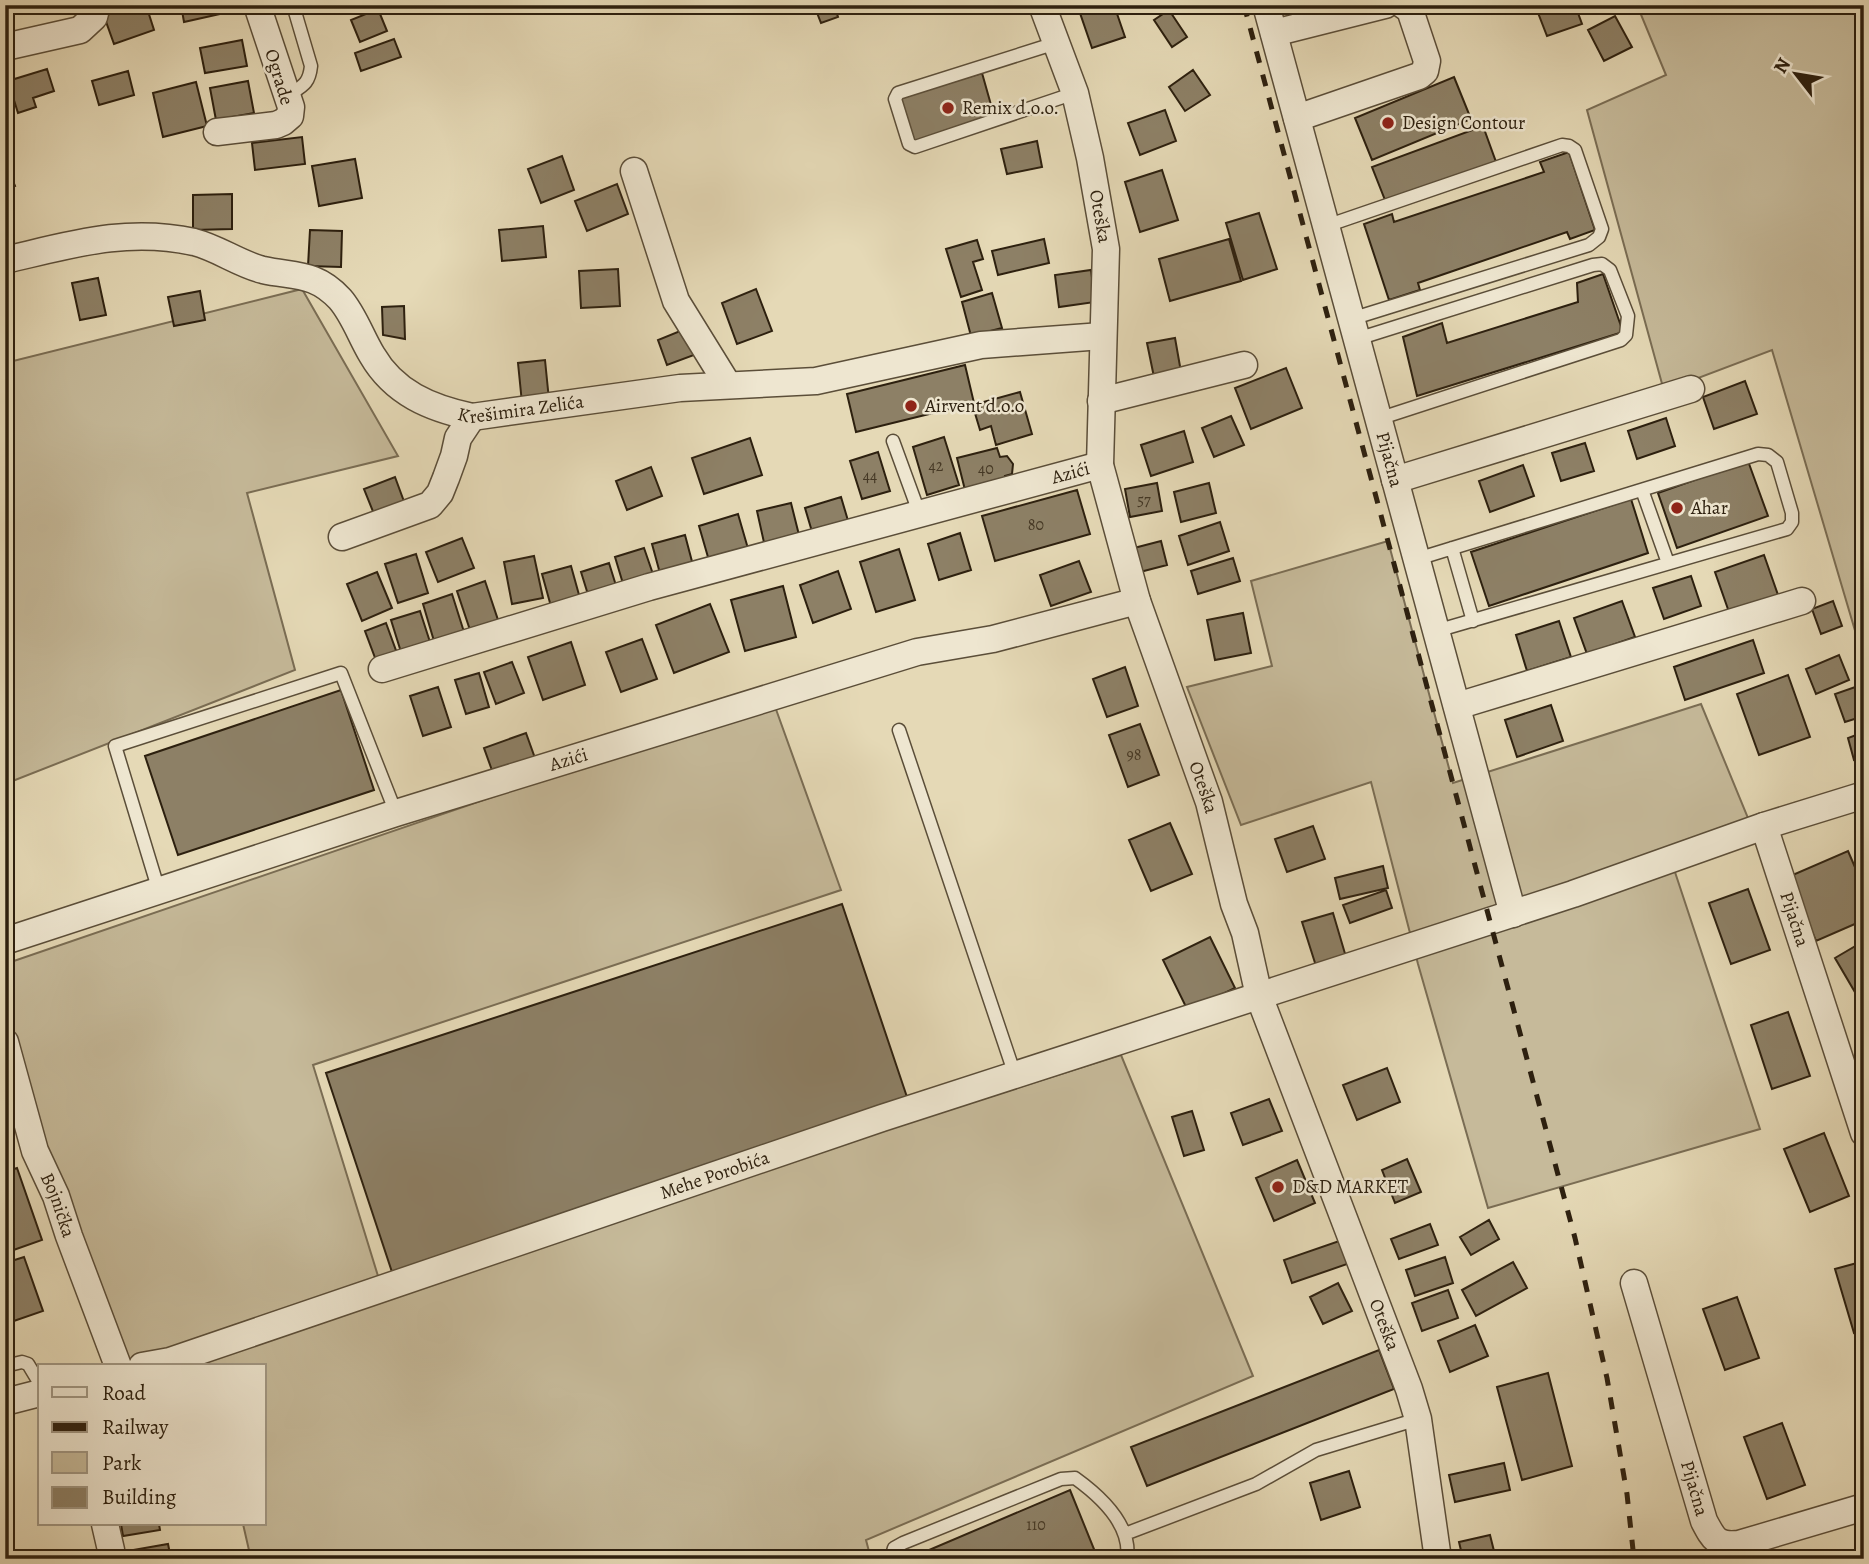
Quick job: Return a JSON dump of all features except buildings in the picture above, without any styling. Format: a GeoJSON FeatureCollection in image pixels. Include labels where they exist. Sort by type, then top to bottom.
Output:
{"type":"FeatureCollection","features":[{"type":"Feature","properties":{"kind":"street"},"geometry":{"type":"LineString","coordinates":[[5,47],[80,30],[94,17],[97,5]]}},
{"type":"Feature","properties":{"kind":"street","name":"Ograde"},"geometry":{"type":"LineString","coordinates":[[217,132],[276,125],[290,116],[291,107],[257,5]]}},
{"type":"Feature","properties":{"kind":"street","name":"Oteška"},"geometry":{"type":"LineString","coordinates":[[1042,5],[1075,93],[1090,158],[1105,249],[1100,465],[1137,601],[1209,802],[1234,904],[1245,933],[1259,996],[1405,1376],[1418,1419],[1438,1559]]}},
{"type":"Feature","properties":{"kind":"street","name":"Pijačna"},"geometry":{"type":"LineString","coordinates":[[1266,5],[1513,914]]}},
{"type":"Feature","properties":{"kind":"street"},"geometry":{"type":"LineString","coordinates":[[1274,33],[1385,5]]}},
{"type":"Feature","properties":{"kind":"street"},"geometry":{"type":"LineString","coordinates":[[1297,118],[1419,76],[1425,71],[1427,61],[1410,10],[1403,5]]}},
{"type":"Feature","properties":{"kind":"street"},"geometry":{"type":"LineString","coordinates":[[635,171],[669,285],[676,301],[728,385]]}},
{"type":"Feature","properties":{"kind":"street","name":"Krešimira Zelića"},"geometry":{"type":"LineString","coordinates":[[5,260],[118,236],[160,236],[197,243],[262,270],[309,277],[321,283],[342,301],[372,355],[399,388],[445,411],[472,417],[680,388],[817,381],[981,345],[1102,336]]}},
{"type":"Feature","properties":{"kind":"street"},"geometry":{"type":"LineString","coordinates":[[1101,401],[1244,365]]}},
{"type":"Feature","properties":{"kind":"street"},"geometry":{"type":"LineString","coordinates":[[1395,480],[1691,388]]}},
{"type":"Feature","properties":{"kind":"street"},"geometry":{"type":"LineString","coordinates":[[342,537],[430,506],[440,493],[458,438],[472,417]]}},
{"type":"Feature","properties":{"kind":"street","name":"Azići"},"geometry":{"type":"LineString","coordinates":[[382,669],[649,587],[1100,465]]}},
{"type":"Feature","properties":{"kind":"street","name":"Azići"},"geometry":{"type":"LineString","coordinates":[[5,941],[396,813],[917,652],[993,639],[1137,601]]}},
{"type":"Feature","properties":{"kind":"street"},"geometry":{"type":"LineString","coordinates":[[1457,706],[1802,601]]}},
{"type":"Feature","properties":{"kind":"street"},"geometry":{"type":"LineString","coordinates":[[1259,996],[1513,914],[1764,826],[1864,795]]}},
{"type":"Feature","properties":{"kind":"street","name":"Pijačna"},"geometry":{"type":"LineString","coordinates":[[1764,826],[1864,1133]]}},
{"type":"Feature","properties":{"kind":"street","name":"Mehe Porobića"},"geometry":{"type":"LineString","coordinates":[[170,1364],[881,1118],[1259,996]]}},
{"type":"Feature","properties":{"kind":"street","name":"Bojnička"},"geometry":{"type":"LineString","coordinates":[[5,1042],[35,1151],[56,1196],[117,1364]]}},
{"type":"Feature","properties":{"kind":"street","name":"Pijačna"},"geometry":{"type":"LineString","coordinates":[[1634,1283],[1704,1521],[1713,1538],[1724,1545],[1739,1544],[1864,1507]]}},
{"type":"Feature","properties":{"kind":"street"},"geometry":{"type":"LineString","coordinates":[[5,1402],[38,1394]]}},
{"type":"Feature","properties":{"kind":"street"},"geometry":{"type":"LineString","coordinates":[[105,1526],[111,1550]]}},
{"type":"Feature","properties":{"kind":"lane"},"geometry":{"type":"LineString","coordinates":[[287,96],[307,83],[312,66],[293,5]]}},
{"type":"Feature","properties":{"kind":"lane"},"geometry":{"type":"LineString","coordinates":[[1056,43],[898,93],[895,99],[909,144],[915,147],[1075,93]]}},
{"type":"Feature","properties":{"kind":"lane"},"geometry":{"type":"LineString","coordinates":[[1326,226],[1562,145],[1575,150],[1602,229],[1599,237],[1589,245],[1354,329]]}},
{"type":"Feature","properties":{"kind":"lane"},"geometry":{"type":"LineString","coordinates":[[1354,329],[1602,264],[1610,270],[1628,316],[1626,335],[1622,340],[1378,419]]}},
{"type":"Feature","properties":{"kind":"lane"},"geometry":{"type":"LineString","coordinates":[[893,441],[920,514]]}},
{"type":"Feature","properties":{"kind":"lane"},"geometry":{"type":"LineString","coordinates":[[1417,559],[1758,454],[1768,455],[1777,462],[1792,513],[1792,522],[1787,528],[1436,631]]}},
{"type":"Feature","properties":{"kind":"lane"},"geometry":{"type":"LineString","coordinates":[[1642,490],[1668,564]]}},
{"type":"Feature","properties":{"kind":"lane"},"geometry":{"type":"LineString","coordinates":[[1452,548],[1473,621]]}},
{"type":"Feature","properties":{"kind":"lane"},"geometry":{"type":"LineString","coordinates":[[159,891],[115,746],[341,673],[396,813]]}},
{"type":"Feature","properties":{"kind":"lane"},"geometry":{"type":"LineString","coordinates":[[900,730],[1015,1075]]}},
{"type":"Feature","properties":{"kind":"lane"},"geometry":{"type":"LineString","coordinates":[[5,1366],[22,1362],[29,1364],[38,1380]]}},
{"type":"Feature","properties":{"kind":"lane"},"geometry":{"type":"LineString","coordinates":[[1125,1534],[1256,1484],[1316,1450],[1418,1419]]}},
{"type":"Feature","properties":{"kind":"lane"},"geometry":{"type":"LineString","coordinates":[[891,1559],[894,1548],[903,1543],[1061,1479],[1075,1478],[1111,1510],[1125,1534],[1127,1559]]}},
{"type":"Feature","properties":{"kind":"green space"},"geometry":{"type":"Polygon","coordinates":[[[1637,5],[1864,5],[1864,661],[1772,350],[1664,391],[1587,110],[1666,75],[1637,5]]]}},
{"type":"Feature","properties":{"kind":"green space"},"geometry":{"type":"Polygon","coordinates":[[[302,289],[398,456],[247,493],[295,670],[5,784],[5,363],[302,289]]]}},
{"type":"Feature","properties":{"kind":"green space"},"geometry":{"type":"Polygon","coordinates":[[[1388,541],[1453,783],[1701,704],[1755,835],[1670,857],[1760,1129],[1488,1208],[1418,964],[1371,782],[1241,825],[1187,687],[1272,666],[1251,581],[1388,541]]]}},
{"type":"Feature","properties":{"kind":"green space"},"geometry":{"type":"Polygon","coordinates":[[[773,701],[841,890],[313,1065],[382,1289],[1121,1055],[1253,1376],[866,1540],[871,1559],[251,1559],[243,1526],[266,1526],[266,1364],[208,1364],[205,1351],[111,1364],[5,1058],[5,964],[773,701]]]}},
{"type":"Feature","properties":{"kind":"railway"},"geometry":{"type":"LineString","coordinates":[[1244,5],[1575,1238],[1607,1378],[1627,1494],[1634,1559]]}},
{"type":"Feature","properties":{"kind":"place","name":"Remix d.o.o."},"geometry":{"type":"Point","coordinates":[948,108]}},
{"type":"Feature","properties":{"kind":"place","name":"Design Contour"},"geometry":{"type":"Point","coordinates":[1388,123]}},
{"type":"Feature","properties":{"kind":"place","name":"Airvent d.o.o"},"geometry":{"type":"Point","coordinates":[911,406]}},
{"type":"Feature","properties":{"kind":"place","name":"Ahar"},"geometry":{"type":"Point","coordinates":[1677,508]}},
{"type":"Feature","properties":{"kind":"place","name":"D&D MARKET"},"geometry":{"type":"Point","coordinates":[1278,1187]}}]}
